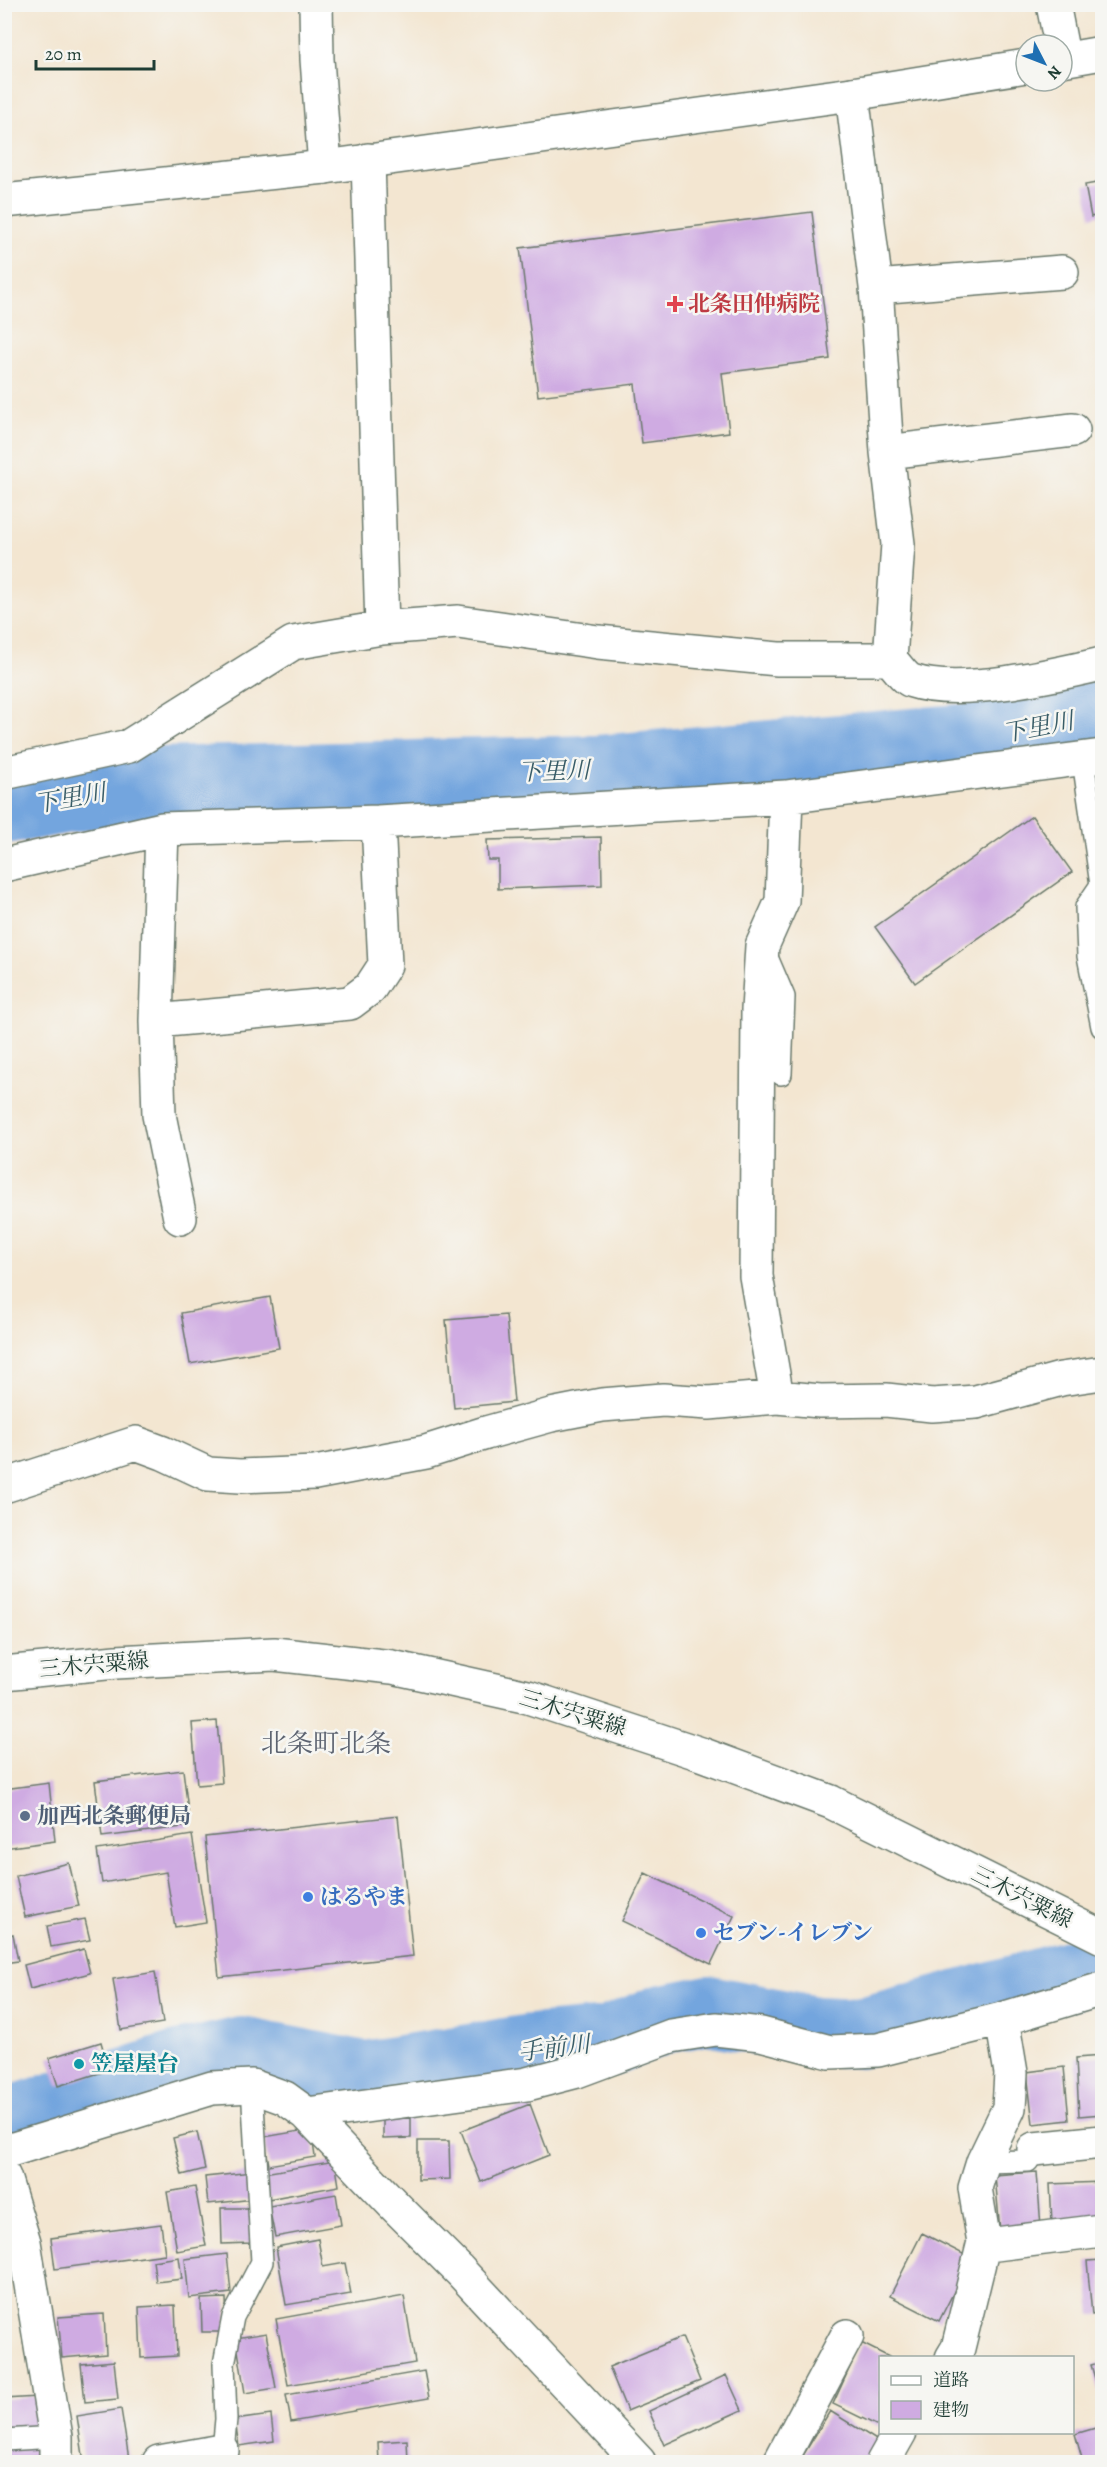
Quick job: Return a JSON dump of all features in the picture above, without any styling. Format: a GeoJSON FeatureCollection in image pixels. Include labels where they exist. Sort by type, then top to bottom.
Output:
{"type":"FeatureCollection","features":[{"type":"Feature","properties":{"kind":"street"},"geometry":{"type":"LineString","coordinates":[[316,4],[317,58],[325,167]]}},
{"type":"Feature","properties":{"kind":"street"},"geometry":{"type":"LineString","coordinates":[[1053,4],[1058,33]]}},
{"type":"Feature","properties":{"kind":"street"},"geometry":{"type":"LineString","coordinates":[[1074,54],[1102,53]]}},
{"type":"Feature","properties":{"kind":"street"},"geometry":{"type":"LineString","coordinates":[[4,201],[325,167],[852,94],[1014,68]]}},
{"type":"Feature","properties":{"kind":"street"},"geometry":{"type":"LineString","coordinates":[[852,94],[876,287],[887,452],[898,544],[890,659],[910,681],[948,688],[1043,677],[1102,664]]}},
{"type":"Feature","properties":{"kind":"street"},"geometry":{"type":"LineString","coordinates":[[368,160],[382,628]]}},
{"type":"Feature","properties":{"kind":"street"},"geometry":{"type":"LineString","coordinates":[[876,287],[1062,272]]}},
{"type":"Feature","properties":{"kind":"street"},"geometry":{"type":"LineString","coordinates":[[887,452],[1073,430]]}},
{"type":"Feature","properties":{"kind":"street"},"geometry":{"type":"LineString","coordinates":[[4,773],[129,746],[293,643],[382,628],[458,622],[598,642],[778,659],[890,659]]}},
{"type":"Feature","properties":{"kind":"street"},"geometry":{"type":"LineString","coordinates":[[4,865],[162,829],[378,822],[786,797],[1093,758]]}},
{"type":"Feature","properties":{"kind":"street"},"geometry":{"type":"LineString","coordinates":[[777,1397],[756,1276],[758,1010],[762,946],[782,901],[786,797]]}},
{"type":"Feature","properties":{"kind":"street"},"geometry":{"type":"LineString","coordinates":[[156,1021],[350,1003],[370,988],[385,965],[378,822]]}},
{"type":"Feature","properties":{"kind":"street"},"geometry":{"type":"LineString","coordinates":[[162,829],[156,1021],[159,1115],[180,1218]]}},
{"type":"Feature","properties":{"kind":"street"},"geometry":{"type":"LineString","coordinates":[[4,1486],[136,1443],[164,1453],[208,1474],[240,1476],[315,1473],[426,1452],[486,1432],[551,1415],[602,1406],[663,1400],[710,1403],[777,1397],[820,1401],[886,1400],[932,1405],[976,1401],[1061,1378],[1102,1373]]}},
{"type":"Feature","properties":{"kind":"street","name":"三木宍粟線"},"geometry":{"type":"LineString","coordinates":[[4,1673],[116,1662],[274,1654],[392,1667],[528,1697],[700,1754],[831,1802],[1102,1937]]}},
{"type":"Feature","properties":{"kind":"street"},"geometry":{"type":"LineString","coordinates":[[307,2114],[527,2084],[577,2070],[671,2036],[716,2029],[761,2034],[830,2052],[878,2050],[1002,2019],[1102,1989]]}},
{"type":"Feature","properties":{"kind":"street"},"geometry":{"type":"LineString","coordinates":[[953,2356],[958,2348],[984,2242],[975,2188],[983,2162],[1009,2108],[1011,2073],[1002,2019]]}},
{"type":"Feature","properties":{"kind":"street"},"geometry":{"type":"LineString","coordinates":[[4,2152],[212,2088],[252,2086],[285,2098],[307,2114],[460,2271],[639,2463]]}},
{"type":"Feature","properties":{"kind":"street"},"geometry":{"type":"LineString","coordinates":[[1034,2149],[1102,2142]]}},
{"type":"Feature","properties":{"kind":"street"},"geometry":{"type":"LineString","coordinates":[[4,2177],[14,2244],[56,2450]]}},
{"type":"Feature","properties":{"kind":"street"},"geometry":{"type":"LineString","coordinates":[[996,2244],[1102,2231]]}},
{"type":"Feature","properties":{"kind":"street"},"geometry":{"type":"LineString","coordinates":[[780,2463],[847,2336]]}},
{"type":"Feature","properties":{"kind":"street"},"geometry":{"type":"LineString","coordinates":[[883,2463],[899,2434]]}},
{"type":"Feature","properties":{"kind":"street"},"geometry":{"type":"LineString","coordinates":[[159,2463],[222,2457]]}},
{"type":"Feature","properties":{"kind":"lane"},"geometry":{"type":"LineString","coordinates":[[1093,758],[1102,885],[1086,907],[1088,956],[1102,1027]]}},
{"type":"Feature","properties":{"kind":"lane"},"geometry":{"type":"LineString","coordinates":[[762,946],[784,997],[781,1074]]}},
{"type":"Feature","properties":{"kind":"lane"},"geometry":{"type":"LineString","coordinates":[[222,2457],[226,2419],[224,2364],[233,2317],[262,2262],[252,2086]]}},
{"type":"Feature","properties":{"kind":"lane"},"geometry":{"type":"LineString","coordinates":[[983,2162],[1028,2162],[1034,2149]]}},
{"type":"Feature","properties":{"kind":"lane"},"geometry":{"type":"LineString","coordinates":[[4,2440],[56,2450]]}},
{"type":"Feature","properties":{"kind":"building"},"geometry":{"type":"Polygon","coordinates":[[[1102,182],[1102,214],[1091,217],[1085,185],[1102,182]]]}},
{"type":"Feature","properties":{"kind":"building","name":"北条田仲病院"},"geometry":{"type":"Polygon","coordinates":[[[812,212],[830,359],[722,373],[729,432],[642,443],[635,384],[538,396],[520,248],[812,212]]]}},
{"type":"Feature","properties":{"kind":"building"},"geometry":{"type":"Polygon","coordinates":[[[1032,816],[1072,872],[915,983],[875,927],[1032,816]]]}},
{"type":"Feature","properties":{"kind":"building"},"geometry":{"type":"Polygon","coordinates":[[[601,837],[602,885],[498,889],[498,860],[488,860],[487,840],[601,837]]]}},
{"type":"Feature","properties":{"kind":"building"},"geometry":{"type":"Polygon","coordinates":[[[270,1297],[279,1348],[190,1364],[181,1313],[270,1297]]]}},
{"type":"Feature","properties":{"kind":"building"},"geometry":{"type":"Polygon","coordinates":[[[506,1315],[514,1402],[454,1408],[446,1320],[506,1315]]]}},
{"type":"Feature","properties":{"kind":"building"},"geometry":{"type":"Polygon","coordinates":[[[217,1721],[222,1783],[197,1785],[192,1723],[217,1721]]]}},
{"type":"Feature","properties":{"kind":"building"},"geometry":{"type":"Polygon","coordinates":[[[183,1770],[190,1826],[102,1837],[95,1781],[183,1770]]]}},
{"type":"Feature","properties":{"kind":"building"},"geometry":{"type":"Polygon","coordinates":[[[49,1783],[55,1841],[4,1848],[4,1789],[49,1783]]]}},
{"type":"Feature","properties":{"kind":"building","name":"はるやま"},"geometry":{"type":"Polygon","coordinates":[[[398,1816],[413,1956],[219,1977],[205,1837],[398,1816]]]}},
{"type":"Feature","properties":{"kind":"building"},"geometry":{"type":"Polygon","coordinates":[[[192,1835],[206,1922],[175,1927],[166,1872],[102,1883],[97,1850],[192,1835]]]}},
{"type":"Feature","properties":{"kind":"building"},"geometry":{"type":"Polygon","coordinates":[[[69,1863],[79,1906],[25,1917],[16,1876],[69,1863]]]}},
{"type":"Feature","properties":{"kind":"building"},"geometry":{"type":"Polygon","coordinates":[[[645,1873],[734,1916],[711,1964],[622,1921],[645,1873]]]}},
{"type":"Feature","properties":{"kind":"building"},"geometry":{"type":"Polygon","coordinates":[[[85,1919],[90,1940],[51,1947],[47,1926],[85,1919]]]}},
{"type":"Feature","properties":{"kind":"building"},"geometry":{"type":"Polygon","coordinates":[[[13,1934],[18,1961],[4,1963],[4,1936],[13,1934]]]}},
{"type":"Feature","properties":{"kind":"building"},"geometry":{"type":"Polygon","coordinates":[[[84,1949],[90,1973],[30,1989],[24,1965],[84,1949]]]}},
{"type":"Feature","properties":{"kind":"building"},"geometry":{"type":"Polygon","coordinates":[[[155,1972],[163,2023],[121,2030],[113,1979],[155,1972]]]}},
{"type":"Feature","properties":{"kind":"building","name":"笠屋屋台"},"geometry":{"type":"Polygon","coordinates":[[[101,2042],[109,2070],[58,2086],[49,2058],[101,2042]]]}},
{"type":"Feature","properties":{"kind":"building"},"geometry":{"type":"Polygon","coordinates":[[[1102,2056],[1102,2114],[1079,2116],[1076,2058],[1102,2056]]]}},
{"type":"Feature","properties":{"kind":"building"},"geometry":{"type":"Polygon","coordinates":[[[1064,2067],[1069,2120],[1033,2124],[1027,2072],[1064,2067]]]}},
{"type":"Feature","properties":{"kind":"building"},"geometry":{"type":"Polygon","coordinates":[[[530,2104],[549,2155],[481,2182],[461,2131],[530,2104]]]}},
{"type":"Feature","properties":{"kind":"building"},"geometry":{"type":"Polygon","coordinates":[[[411,2118],[411,2138],[383,2139],[383,2119],[411,2118]]]}},
{"type":"Feature","properties":{"kind":"building"},"geometry":{"type":"Polygon","coordinates":[[[311,2129],[315,2157],[269,2165],[264,2137],[311,2129]]]}},
{"type":"Feature","properties":{"kind":"building"},"geometry":{"type":"Polygon","coordinates":[[[197,2132],[205,2169],[182,2175],[173,2138],[197,2132]]]}},
{"type":"Feature","properties":{"kind":"building"},"geometry":{"type":"Polygon","coordinates":[[[418,2141],[449,2141],[450,2179],[418,2180],[418,2141]]]}},
{"type":"Feature","properties":{"kind":"building"},"geometry":{"type":"Polygon","coordinates":[[[335,2161],[339,2186],[268,2199],[264,2173],[335,2161]]]}},
{"type":"Feature","properties":{"kind":"building"},"geometry":{"type":"Polygon","coordinates":[[[252,2172],[254,2199],[208,2204],[205,2177],[252,2172]]]}},
{"type":"Feature","properties":{"kind":"building"},"geometry":{"type":"Polygon","coordinates":[[[1037,2172],[1041,2228],[1000,2231],[995,2175],[1037,2172]]]}},
{"type":"Feature","properties":{"kind":"building"},"geometry":{"type":"Polygon","coordinates":[[[1102,2182],[1102,2220],[1052,2223],[1050,2184],[1102,2182]]]}},
{"type":"Feature","properties":{"kind":"building"},"geometry":{"type":"Polygon","coordinates":[[[195,2187],[206,2246],[177,2251],[167,2192],[195,2187]]]}},
{"type":"Feature","properties":{"kind":"building"},"geometry":{"type":"Polygon","coordinates":[[[336,2194],[341,2225],[275,2237],[269,2206],[336,2194]]]}},
{"type":"Feature","properties":{"kind":"building"},"geometry":{"type":"Polygon","coordinates":[[[221,2208],[251,2208],[252,2243],[222,2244],[221,2208]]]}},
{"type":"Feature","properties":{"kind":"building"},"geometry":{"type":"Polygon","coordinates":[[[161,2224],[165,2254],[55,2269],[51,2238],[161,2224]]]}},
{"type":"Feature","properties":{"kind":"building"},"geometry":{"type":"Polygon","coordinates":[[[922,2233],[971,2258],[939,2321],[890,2296],[922,2233]]]}},
{"type":"Feature","properties":{"kind":"building"},"geometry":{"type":"Polygon","coordinates":[[[318,2239],[323,2267],[345,2263],[351,2294],[286,2305],[276,2247],[318,2239]]]}},
{"type":"Feature","properties":{"kind":"building"},"geometry":{"type":"Polygon","coordinates":[[[227,2254],[231,2293],[189,2298],[185,2259],[227,2254]]]}},
{"type":"Feature","properties":{"kind":"building"},"geometry":{"type":"Polygon","coordinates":[[[179,2257],[182,2279],[156,2282],[153,2261],[179,2257]]]}},
{"type":"Feature","properties":{"kind":"building"},"geometry":{"type":"Polygon","coordinates":[[[1102,2260],[1102,2314],[1092,2315],[1087,2261],[1102,2260]]]}},
{"type":"Feature","properties":{"kind":"building"},"geometry":{"type":"Polygon","coordinates":[[[404,2296],[415,2363],[288,2385],[276,2319],[404,2296]]]}},
{"type":"Feature","properties":{"kind":"building"},"geometry":{"type":"Polygon","coordinates":[[[226,2298],[227,2332],[202,2332],[201,2299],[226,2298]]]}},
{"type":"Feature","properties":{"kind":"building"},"geometry":{"type":"Polygon","coordinates":[[[175,2305],[177,2356],[141,2358],[139,2307],[175,2305]]]}},
{"type":"Feature","properties":{"kind":"building"},"geometry":{"type":"Polygon","coordinates":[[[104,2314],[106,2354],[62,2358],[58,2317],[104,2314]]]}},
{"type":"Feature","properties":{"kind":"building"},"geometry":{"type":"Polygon","coordinates":[[[266,2333],[276,2388],[245,2393],[236,2338],[266,2333]]]}},
{"type":"Feature","properties":{"kind":"building"},"geometry":{"type":"Polygon","coordinates":[[[682,2337],[700,2381],[627,2411],[609,2367],[682,2337]]]}},
{"type":"Feature","properties":{"kind":"building"},"geometry":{"type":"Polygon","coordinates":[[[861,2343],[887,2356],[879,2356],[879,2427],[833,2404],[861,2343]]]}},
{"type":"Feature","properties":{"kind":"building"},"geometry":{"type":"Polygon","coordinates":[[[114,2361],[118,2399],[85,2402],[81,2364],[114,2361]]]}},
{"type":"Feature","properties":{"kind":"building"},"geometry":{"type":"Polygon","coordinates":[[[1102,2362],[1102,2402],[1091,2365],[1102,2362]]]}},
{"type":"Feature","properties":{"kind":"building"},"geometry":{"type":"Polygon","coordinates":[[[424,2371],[429,2398],[291,2422],[286,2395],[424,2371]]]}},
{"type":"Feature","properties":{"kind":"building"},"geometry":{"type":"Polygon","coordinates":[[[726,2375],[742,2410],[664,2445],[649,2411],[726,2375]]]}},
{"type":"Feature","properties":{"kind":"building"},"geometry":{"type":"Polygon","coordinates":[[[37,2397],[40,2434],[4,2437],[4,2399],[37,2397]]]}},
{"type":"Feature","properties":{"kind":"building"},"geometry":{"type":"Polygon","coordinates":[[[121,2409],[129,2459],[84,2462],[77,2416],[121,2409]]]}},
{"type":"Feature","properties":{"kind":"building"},"geometry":{"type":"Polygon","coordinates":[[[830,2411],[886,2446],[875,2462],[799,2462],[830,2411]]]}},
{"type":"Feature","properties":{"kind":"building"},"geometry":{"type":"Polygon","coordinates":[[[271,2415],[274,2441],[239,2446],[235,2420],[271,2415]]]}},
{"type":"Feature","properties":{"kind":"building"},"geometry":{"type":"Polygon","coordinates":[[[1099,2427],[1102,2439],[1102,2462],[1083,2462],[1075,2434],[1099,2427]]]}},
{"type":"Feature","properties":{"kind":"building"},"geometry":{"type":"Polygon","coordinates":[[[407,2440],[408,2462],[379,2462],[378,2442],[407,2440]]]}},
{"type":"Feature","properties":{"kind":"building"},"geometry":{"type":"Polygon","coordinates":[[[4,2443],[39,2445],[39,2462],[4,2462],[4,2443]]]}},
{"type":"Feature","properties":{"kind":"waterway","name":"下里川"},"geometry":{"type":"LineString","coordinates":[[4,810],[156,782],[595,770],[993,736],[1102,715]]}},
{"type":"Feature","properties":{"kind":"waterway","name":"手前川"},"geometry":{"type":"LineString","coordinates":[[4,2124],[175,2067],[242,2052],[365,2076],[530,2049],[607,2042],[663,2019],[709,2010],[816,2031],[859,2033],[1102,1966]]}},
{"type":"Feature","properties":{"kind":"place","name":"北条田仲病院"},"geometry":{"type":"Point","coordinates":[675,304]}},
{"type":"Feature","properties":{"kind":"place","name":"加西北条郵便局"},"geometry":{"type":"Point","coordinates":[25,1816]}},
{"type":"Feature","properties":{"kind":"place","name":"はるやま"},"geometry":{"type":"Point","coordinates":[308,1897]}},
{"type":"Feature","properties":{"kind":"place","name":"セブン-イレブン"},"geometry":{"type":"Point","coordinates":[701,1933]}},
{"type":"Feature","properties":{"kind":"place","name":"笠屋屋台"},"geometry":{"type":"Point","coordinates":[79,2064]}},
{"type":"Feature","properties":{"kind":"district","name":"北条町北条"},"geometry":{"type":"Point","coordinates":[326,1743]}}]}
